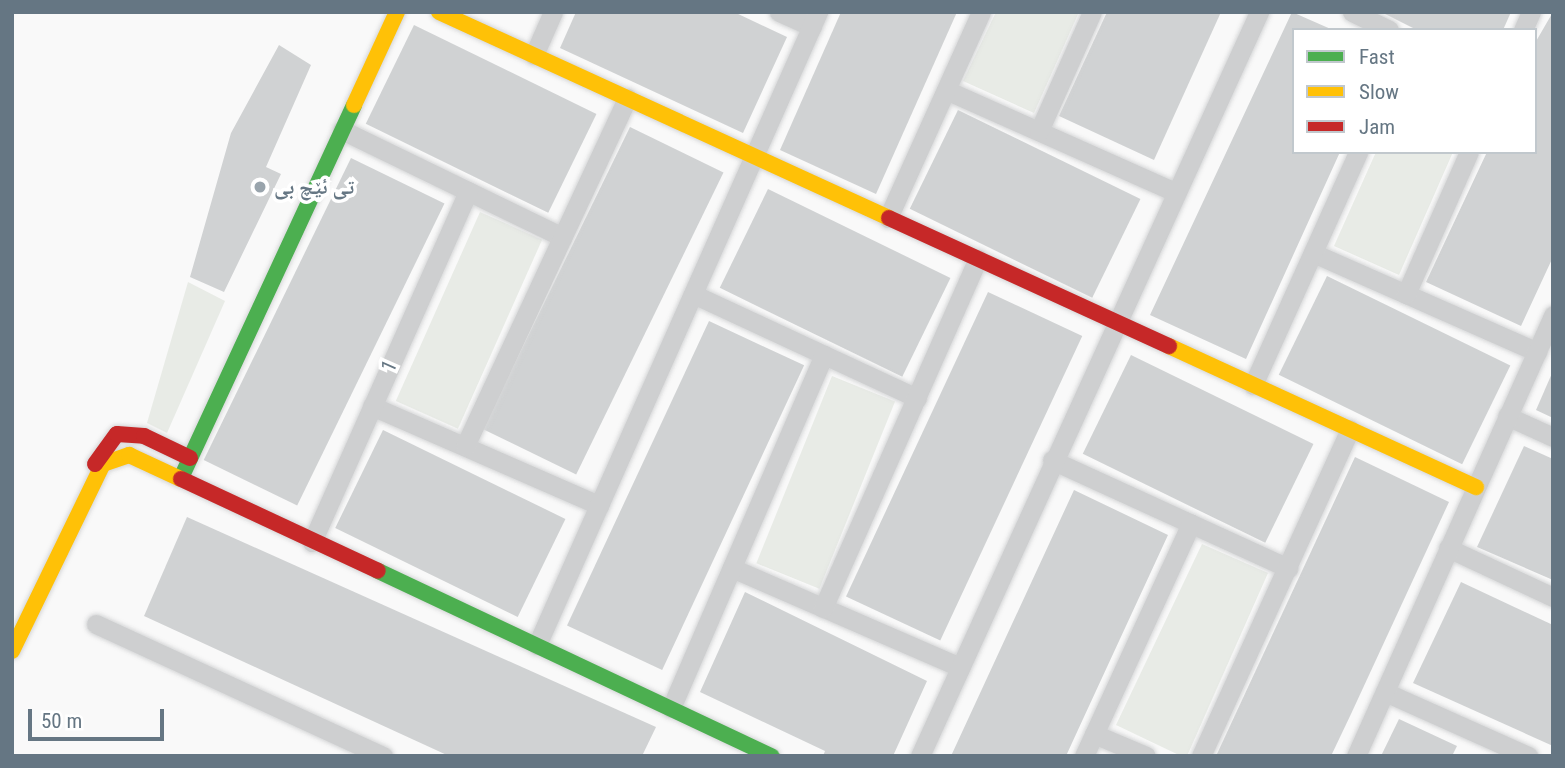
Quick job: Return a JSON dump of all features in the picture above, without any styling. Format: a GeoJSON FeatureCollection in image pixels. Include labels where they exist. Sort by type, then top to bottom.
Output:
{"type":"FeatureCollection","features":[{"type":"Feature","properties":{"kind":"street"},"geometry":{"type":"LineString","coordinates":[[181,478],[397,12]]}},
{"type":"Feature","properties":{"kind":"street"},"geometry":{"type":"LineString","coordinates":[[439,12],[1476,487]]}},
{"type":"Feature","properties":{"kind":"street"},"geometry":{"type":"LineString","coordinates":[[534,55],[553,12]]}},
{"type":"Feature","properties":{"kind":"street"},"geometry":{"type":"LineString","coordinates":[[537,645],[815,20],[779,12]]}},
{"type":"Feature","properties":{"kind":"street"},"geometry":{"type":"LineString","coordinates":[[888,218],[981,12]]}},
{"type":"Feature","properties":{"kind":"street"},"geometry":{"type":"LineString","coordinates":[[1039,131],[1092,12]]}},
{"type":"Feature","properties":{"kind":"street"},"geometry":{"type":"LineString","coordinates":[[920,756],[1114,321],[1259,12]]}},
{"type":"Feature","properties":{"kind":"street"},"geometry":{"type":"LineString","coordinates":[[1352,12],[1385,28]]}},
{"type":"Feature","properties":{"kind":"street"},"geometry":{"type":"LineString","coordinates":[[1524,28],[1531,12]]}},
{"type":"Feature","properties":{"kind":"street"},"geometry":{"type":"LineString","coordinates":[[946,90],[1175,192]]}},
{"type":"Feature","properties":{"kind":"street"},"geometry":{"type":"LineString","coordinates":[[465,446],[627,98]]}},
{"type":"Feature","properties":{"kind":"street"},"geometry":{"type":"LineString","coordinates":[[342,130],[562,237]]}},
{"type":"Feature","properties":{"kind":"street"},"geometry":{"type":"LineString","coordinates":[[1253,385],[1357,154]]}},
{"type":"Feature","properties":{"kind":"street"},"geometry":{"type":"LineString","coordinates":[[1406,294],[1468,154]]}},
{"type":"Feature","properties":{"kind":"street","name":"1"},"geometry":{"type":"LineString","coordinates":[[312,542],[468,191]]}},
{"type":"Feature","properties":{"kind":"street"},"geometry":{"type":"LineString","coordinates":[[1313,253],[1536,352]]}},
{"type":"Feature","properties":{"kind":"street"},"geometry":{"type":"LineString","coordinates":[[823,608],[978,259]]}},
{"type":"Feature","properties":{"kind":"street"},"geometry":{"type":"LineString","coordinates":[[692,294],[917,398]]}},
{"type":"Feature","properties":{"kind":"street"},"geometry":{"type":"LineString","coordinates":[[1356,756],[1553,315]]}},
{"type":"Feature","properties":{"kind":"street"},"geometry":{"type":"LineString","coordinates":[[671,708],[824,355]]}},
{"type":"Feature","properties":{"kind":"street"},"geometry":{"type":"LineString","coordinates":[[372,406],[599,505]]}},
{"type":"Feature","properties":{"kind":"street"},"geometry":{"type":"LineString","coordinates":[[1507,416],[1553,437]]}},
{"type":"Feature","properties":{"kind":"street"},"geometry":{"type":"LineString","coordinates":[[1201,756],[1349,429]]}},
{"type":"Feature","properties":{"kind":"street"},"geometry":{"type":"LineString","coordinates":[[85,495],[104,446],[117,434],[144,436],[190,458]]}},
{"type":"Feature","properties":{"kind":"street"},"geometry":{"type":"LineString","coordinates":[[12,652],[17,621],[85,495],[103,464],[119,455],[181,478],[312,542],[772,756]]}},
{"type":"Feature","properties":{"kind":"street"},"geometry":{"type":"LineString","coordinates":[[1052,460],[1288,568]]}},
{"type":"Feature","properties":{"kind":"street"},"geometry":{"type":"LineString","coordinates":[[1084,756],[1191,523]]}},
{"type":"Feature","properties":{"kind":"street"},"geometry":{"type":"LineString","coordinates":[[1448,548],[1553,597]]}},
{"type":"Feature","properties":{"kind":"street"},"geometry":{"type":"LineString","coordinates":[[732,568],[960,667]]}},
{"type":"Feature","properties":{"kind":"street"},"geometry":{"type":"LineString","coordinates":[[96,624],[383,756]]}},
{"type":"Feature","properties":{"kind":"street"},"geometry":{"type":"LineString","coordinates":[[1385,692],[1528,756]]}},
{"type":"Feature","properties":{"kind":"street"},"geometry":{"type":"LineString","coordinates":[[1094,734],[1146,756]]}},
{"type":"Feature","properties":{"kind":"shaded area"},"geometry":{"type":"Polygon","coordinates":[[[996,12],[1079,12],[1034,113],[963,81],[996,12]]]}},
{"type":"Feature","properties":{"kind":"shaded area"},"geometry":{"type":"Polygon","coordinates":[[[1375,154],[1452,154],[1399,275],[1334,246],[1375,154]]]}},
{"type":"Feature","properties":{"kind":"shaded area"},"geometry":{"type":"Polygon","coordinates":[[[480,212],[542,240],[458,429],[396,401],[480,212]]]}},
{"type":"Feature","properties":{"kind":"shaded area"},"geometry":{"type":"Polygon","coordinates":[[[188,282],[225,301],[167,433],[147,423],[188,282]]]}},
{"type":"Feature","properties":{"kind":"shaded area"},"geometry":{"type":"Polygon","coordinates":[[[832,376],[895,401],[819,589],[756,563],[832,376]]]}},
{"type":"Feature","properties":{"kind":"shaded area"},"geometry":{"type":"Polygon","coordinates":[[[1202,544],[1268,573],[1187,756],[1181,756],[1116,725],[1202,544]]]}},
{"type":"Feature","properties":{"kind":"building"},"geometry":{"type":"Polygon","coordinates":[[[576,12],[734,12],[787,37],[743,133],[560,48],[576,12]]]}},
{"type":"Feature","properties":{"kind":"building"},"geometry":{"type":"Polygon","coordinates":[[[841,12],[957,12],[876,194],[780,150],[841,12]]]}},
{"type":"Feature","properties":{"kind":"building"},"geometry":{"type":"Polygon","coordinates":[[[1107,12],[1221,12],[1154,160],[1059,116],[1107,12]]]}},
{"type":"Feature","properties":{"kind":"building"},"geometry":{"type":"Polygon","coordinates":[[[1292,12],[1328,28],[1292,28],[1292,154],[1339,154],[1246,359],[1150,315],[1292,12]]]}},
{"type":"Feature","properties":{"kind":"building"},"geometry":{"type":"Polygon","coordinates":[[[1381,12],[1511,12],[1504,28],[1413,28],[1381,12]]]}},
{"type":"Feature","properties":{"kind":"building"},"geometry":{"type":"Polygon","coordinates":[[[1553,12],[1553,257],[1521,326],[1426,282],[1486,154],[1537,154],[1537,40],[1553,12]]]}},
{"type":"Feature","properties":{"kind":"building"},"geometry":{"type":"Polygon","coordinates":[[[414,25],[596,114],[548,213],[366,124],[414,25]]]}},
{"type":"Feature","properties":{"kind":"building"},"geometry":{"type":"Polygon","coordinates":[[[279,45],[311,65],[266,167],[281,174],[224,292],[190,277],[231,133],[279,45]]]}},
{"type":"Feature","properties":{"kind":"building"},"geometry":{"type":"Polygon","coordinates":[[[958,110],[1140,199],[1092,298],[910,209],[958,110]]]}},
{"type":"Feature","properties":{"kind":"building"},"geometry":{"type":"Polygon","coordinates":[[[630,127],[723,173],[576,475],[483,429],[630,127]]]}},
{"type":"Feature","properties":{"kind":"building"},"geometry":{"type":"Polygon","coordinates":[[[351,158],[444,204],[297,506],[204,460],[351,158]]]}},
{"type":"Feature","properties":{"kind":"building"},"geometry":{"type":"Polygon","coordinates":[[[768,189],[950,278],[902,377],[720,288],[768,189]]]}},
{"type":"Feature","properties":{"kind":"building"},"geometry":{"type":"Polygon","coordinates":[[[1327,276],[1510,365],[1462,464],[1279,375],[1327,276]]]}},
{"type":"Feature","properties":{"kind":"building"},"geometry":{"type":"Polygon","coordinates":[[[988,292],[1082,336],[940,640],[846,597],[988,292]]]}},
{"type":"Feature","properties":{"kind":"building"},"geometry":{"type":"Polygon","coordinates":[[[709,321],[804,365],[662,670],[567,626],[709,321]]]}},
{"type":"Feature","properties":{"kind":"building"},"geometry":{"type":"Polygon","coordinates":[[[1131,355],[1313,444],[1265,543],[1083,454],[1131,355]]]}},
{"type":"Feature","properties":{"kind":"building"},"geometry":{"type":"Polygon","coordinates":[[[1553,371],[1553,418],[1536,410],[1553,371]]]}},
{"type":"Feature","properties":{"kind":"building"},"geometry":{"type":"Polygon","coordinates":[[[383,430],[565,519],[518,617],[335,528],[383,430]]]}},
{"type":"Feature","properties":{"kind":"building"},"geometry":{"type":"Polygon","coordinates":[[[1524,446],[1553,459],[1553,580],[1477,547],[1524,446]]]}},
{"type":"Feature","properties":{"kind":"building"},"geometry":{"type":"Polygon","coordinates":[[[1355,457],[1449,502],[1351,714],[1331,756],[1216,756],[1355,457]]]}},
{"type":"Feature","properties":{"kind":"building"},"geometry":{"type":"Polygon","coordinates":[[[1074,490],[1168,535],[1066,756],[951,756],[1074,490]]]}},
{"type":"Feature","properties":{"kind":"building"},"geometry":{"type":"Polygon","coordinates":[[[187,517],[656,727],[642,756],[449,756],[144,616],[187,517]]]}},
{"type":"Feature","properties":{"kind":"building"},"geometry":{"type":"Polygon","coordinates":[[[1461,582],[1553,625],[1553,746],[1413,683],[1461,582]]]}},
{"type":"Feature","properties":{"kind":"building"},"geometry":{"type":"Polygon","coordinates":[[[745,592],[927,681],[893,756],[823,756],[825,751],[700,692],[745,592]]]}},
{"type":"Feature","properties":{"kind":"building"},"geometry":{"type":"Polygon","coordinates":[[[1399,719],[1457,746],[1452,756],[1381,756],[1399,719]]]}},
{"type":"Feature","properties":{"kind":"traffic: fast"},"geometry":{"type":"LineString","coordinates":[[181,478],[354,105]]}},
{"type":"Feature","properties":{"kind":"traffic: fast"},"geometry":{"type":"LineString","coordinates":[[378,571],[772,756]]}},
{"type":"Feature","properties":{"kind":"traffic: slow"},"geometry":{"type":"LineString","coordinates":[[354,105],[397,12]]}},
{"type":"Feature","properties":{"kind":"traffic: slow"},"geometry":{"type":"LineString","coordinates":[[439,12],[889,218]]}},
{"type":"Feature","properties":{"kind":"traffic: slow"},"geometry":{"type":"LineString","coordinates":[[1169,346],[1476,487]]}},
{"type":"Feature","properties":{"kind":"traffic: slow"},"geometry":{"type":"LineString","coordinates":[[12,651],[103,464],[129,455],[181,479]]}},
{"type":"Feature","properties":{"kind":"traffic: jam"},"geometry":{"type":"LineString","coordinates":[[889,218],[1169,346]]}},
{"type":"Feature","properties":{"kind":"traffic: jam"},"geometry":{"type":"LineString","coordinates":[[95,464],[117,434],[144,436],[190,458]]}},
{"type":"Feature","properties":{"kind":"traffic: jam"},"geometry":{"type":"LineString","coordinates":[[181,479],[378,571]]}},
{"type":"Feature","properties":{"kind":"place","name":"تی ئێچ بی"},"geometry":{"type":"Point","coordinates":[260,187]}}]}
